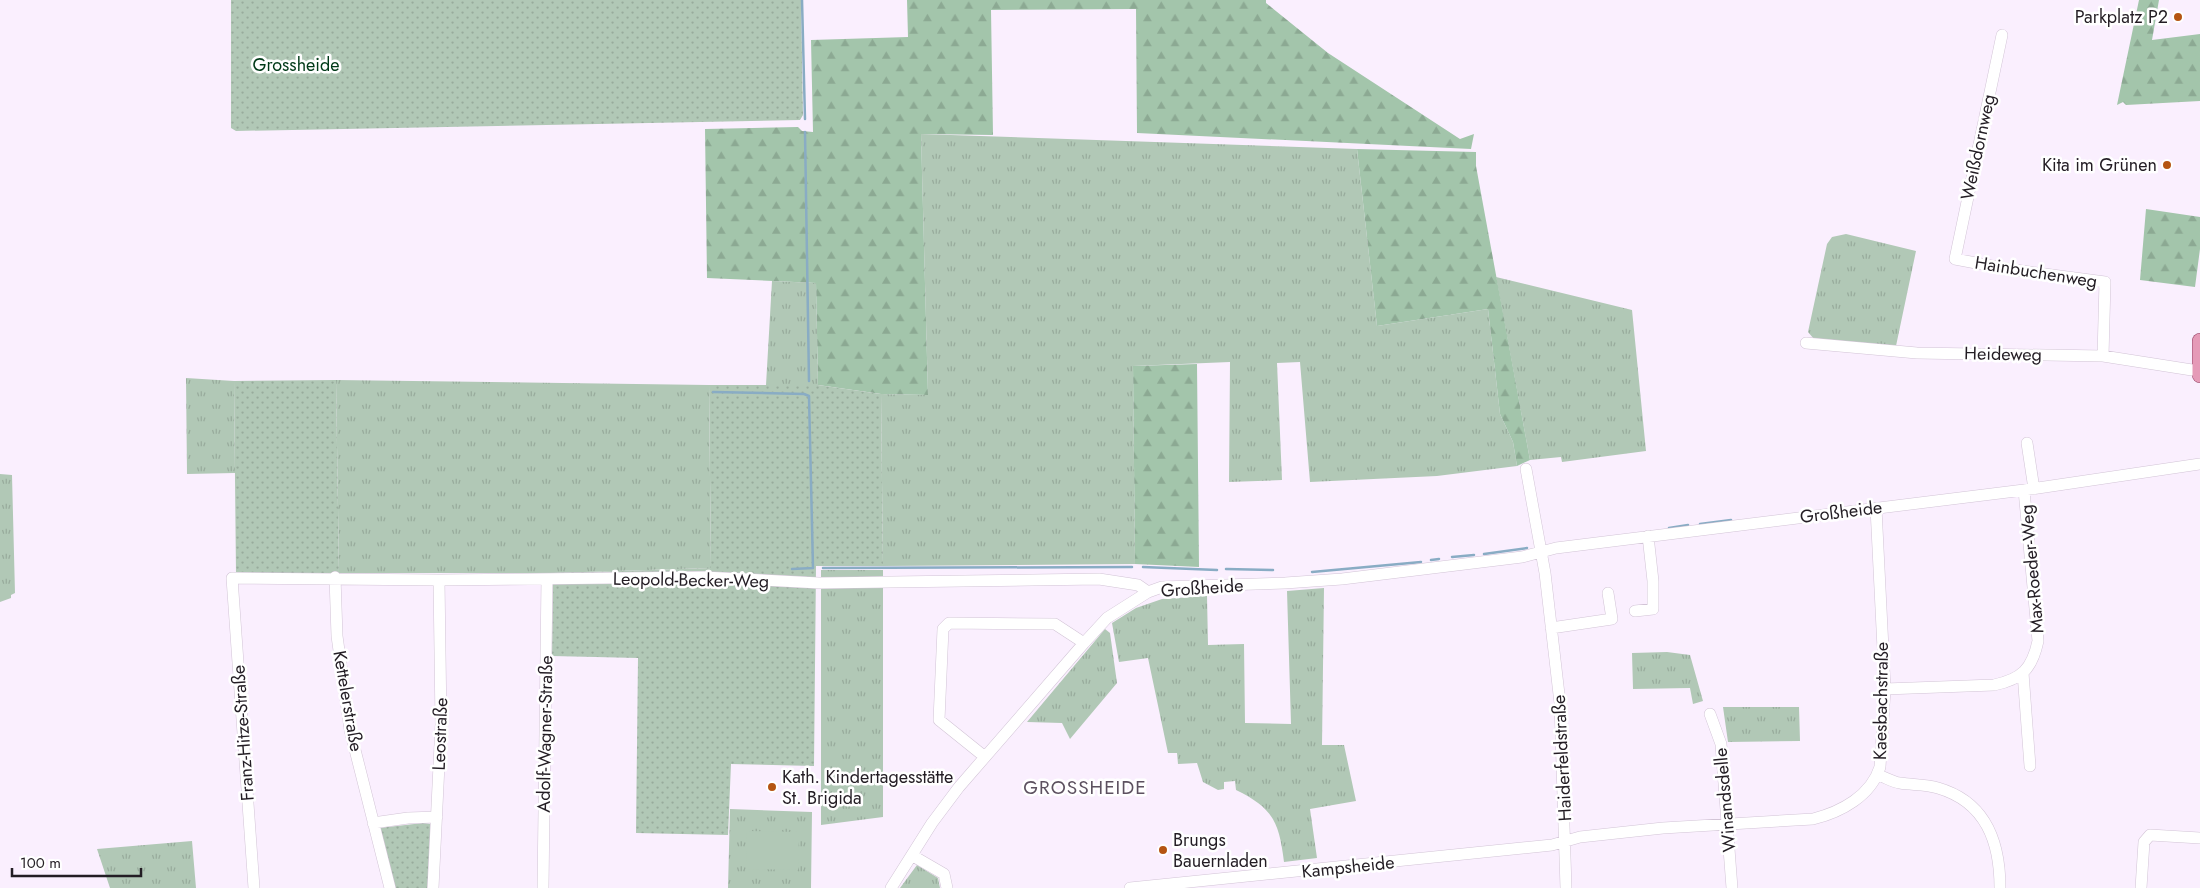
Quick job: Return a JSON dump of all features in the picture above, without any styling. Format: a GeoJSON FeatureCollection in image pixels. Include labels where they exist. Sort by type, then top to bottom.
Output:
{"type":"FeatureCollection","features":[{"type":"Feature","properties":{"kind":"main road"},"geometry":{"type":"LineString","coordinates":[[2199,372],[2200,341]]}},
{"type":"Feature","properties":{"kind":"street","name":"Weißdornweg"},"geometry":{"type":"LineString","coordinates":[[1955,259],[2002,35]]}},
{"type":"Feature","properties":{"kind":"street","name":"Hainbuchenweg"},"geometry":{"type":"LineString","coordinates":[[1955,259],[2008,270],[2105,282],[2103,356]]}},
{"type":"Feature","properties":{"kind":"street","name":"Heideweg"},"geometry":{"type":"LineString","coordinates":[[1806,343],[1917,353],[2103,356],[2199,372]]}},
{"type":"Feature","properties":{"kind":"street"},"geometry":{"type":"LineString","coordinates":[[2027,443],[2029,490]]}},
{"type":"Feature","properties":{"kind":"street","name":"Großheide"},"geometry":{"type":"LineString","coordinates":[[891,888],[932,824],[985,756],[999,743],[1084,643],[1107,618],[1148,592],[1162,587],[1285,584],[1464,565],[1541,553],[1556,548],[2029,490],[2200,464]]}},
{"type":"Feature","properties":{"kind":"street","name":"Haiderfeldstraße"},"geometry":{"type":"LineString","coordinates":[[1526,468],[1541,553],[1560,703],[1566,841],[1566,888]]}},
{"type":"Feature","properties":{"kind":"street","name":"Max-Roeder-Weg"},"geometry":{"type":"LineString","coordinates":[[2023,673],[2035,658],[2038,641],[2029,490]]}},
{"type":"Feature","properties":{"kind":"street","name":"Kaesbachstraße"},"geometry":{"type":"LineString","coordinates":[[1566,841],[1580,837],[1664,828],[1813,819],[1833,814],[1848,806],[1863,793],[1878,775],[1880,767],[1885,689],[1876,508]]}},
{"type":"Feature","properties":{"kind":"street"},"geometry":{"type":"LineString","coordinates":[[1636,611],[1653,609],[1653,581],[1648,536]]}},
{"type":"Feature","properties":{"kind":"street","name":"Leopold-Becker-Weg"},"geometry":{"type":"LineString","coordinates":[[232,578],[335,577],[439,580],[704,577],[819,583],[1099,579],[1138,585],[1148,592]]}},
{"type":"Feature","properties":{"kind":"street","name":"Kettelerstraße"},"geometry":{"type":"LineString","coordinates":[[335,577],[337,636],[350,730],[390,888]]}},
{"type":"Feature","properties":{"kind":"street","name":"Franz-Hitze-Straße"},"geometry":{"type":"LineString","coordinates":[[232,578],[254,888]]}},
{"type":"Feature","properties":{"kind":"street","name":"Adolf-Wagner-Straße"},"geometry":{"type":"LineString","coordinates":[[543,888],[547,579]]}},
{"type":"Feature","properties":{"kind":"street","name":"Leostraße"},"geometry":{"type":"LineString","coordinates":[[433,888],[441,724],[439,580]]}},
{"type":"Feature","properties":{"kind":"street"},"geometry":{"type":"LineString","coordinates":[[1551,628],[1612,619],[1608,593]]}},
{"type":"Feature","properties":{"kind":"street"},"geometry":{"type":"LineString","coordinates":[[985,756],[939,720],[943,629],[949,623],[1055,624],[1084,643]]}},
{"type":"Feature","properties":{"kind":"street"},"geometry":{"type":"LineString","coordinates":[[1885,689],[1994,685],[2007,682],[2023,673],[2030,766]]}},
{"type":"Feature","properties":{"kind":"street","name":"Winandsdelle"},"geometry":{"type":"LineString","coordinates":[[1710,714],[1721,744],[1732,888]]}},
{"type":"Feature","properties":{"kind":"street"},"geometry":{"type":"LineString","coordinates":[[1878,775],[1898,783],[1921,784],[1938,788],[1955,794],[1972,807],[1992,832],[2000,867],[2000,888]]}},
{"type":"Feature","properties":{"kind":"street"},"geometry":{"type":"LineString","coordinates":[[373,823],[408,818],[436,817]]}},
{"type":"Feature","properties":{"kind":"street"},"geometry":{"type":"LineString","coordinates":[[2141,888],[2144,842],[2146,837],[2150,834],[2200,838]]}},
{"type":"Feature","properties":{"kind":"street","name":"Kampsheide"},"geometry":{"type":"LineString","coordinates":[[1130,888],[1370,865],[1552,845],[1566,841]]}},
{"type":"Feature","properties":{"kind":"street"},"geometry":{"type":"LineString","coordinates":[[913,856],[944,874],[947,888]]}},
{"type":"Feature","properties":{"kind":"green space","name":"Grossheide"},"geometry":{"type":"Polygon","coordinates":[[[231,0],[801,0],[803,115],[800,120],[236,131],[231,128],[231,0]]]}},
{"type":"Feature","properties":{"kind":"green space"},"geometry":{"type":"Polygon","coordinates":[[[907,0],[1266,0],[1266,3],[1328,53],[1460,139],[1474,134],[1471,149],[1137,133],[1136,9],[991,10],[993,135],[921,134],[928,395],[881,394],[818,385],[816,283],[707,278],[705,129],[798,127],[802,131],[813,132],[811,40],[908,37],[907,0]]]}},
{"type":"Feature","properties":{"kind":"green space"},"geometry":{"type":"Polygon","coordinates":[[[2139,0],[2159,0],[2152,40],[2200,34],[2200,101],[2126,105],[2123,102],[2117,105],[2139,0]]]}},
{"type":"Feature","properties":{"kind":"green space"},"geometry":{"type":"Polygon","coordinates":[[[921,134],[1357,149],[1377,326],[1488,309],[1500,414],[1513,442],[1517,466],[1437,476],[1310,482],[1300,362],[1277,363],[1282,480],[1229,482],[1230,362],[1133,366],[1135,564],[883,566],[881,394],[928,395],[921,134]]]}},
{"type":"Feature","properties":{"kind":"green space"},"geometry":{"type":"Polygon","coordinates":[[[1357,149],[1476,152],[1476,166],[1530,460],[1517,466],[1513,442],[1500,414],[1488,309],[1377,326],[1357,149]]]}},
{"type":"Feature","properties":{"kind":"green space"},"geometry":{"type":"Polygon","coordinates":[[[2146,209],[2200,217],[2200,249],[2195,287],[2140,280],[2146,209]]]}},
{"type":"Feature","properties":{"kind":"green space"},"geometry":{"type":"Polygon","coordinates":[[[1846,234],[1916,251],[1896,346],[1814,339],[1808,332],[1827,244],[1832,237],[1846,234]]]}},
{"type":"Feature","properties":{"kind":"green space"},"geometry":{"type":"Polygon","coordinates":[[[1496,277],[1632,310],[1646,451],[1562,462],[1561,457],[1530,460],[1496,277]]]}},
{"type":"Feature","properties":{"kind":"green space"},"geometry":{"type":"Polygon","coordinates":[[[772,281],[816,283],[818,385],[766,385],[772,281]]]}},
{"type":"Feature","properties":{"kind":"green space"},"geometry":{"type":"Polygon","coordinates":[[[1197,364],[1199,567],[1135,564],[1133,366],[1197,364]]]}},
{"type":"Feature","properties":{"kind":"green space"},"geometry":{"type":"Polygon","coordinates":[[[186,378],[234,381],[235,473],[187,474],[186,378]]]}},
{"type":"Feature","properties":{"kind":"green space"},"geometry":{"type":"Polygon","coordinates":[[[336,380],[709,385],[711,568],[553,573],[339,573],[336,380]]]}},
{"type":"Feature","properties":{"kind":"green space"},"geometry":{"type":"Polygon","coordinates":[[[336,380],[339,573],[236,574],[234,381],[336,380]]]}},
{"type":"Feature","properties":{"kind":"green space"},"geometry":{"type":"Polygon","coordinates":[[[709,385],[818,385],[881,394],[883,566],[816,566],[814,766],[731,764],[728,835],[636,833],[638,658],[552,656],[553,573],[711,568],[709,385]]]}},
{"type":"Feature","properties":{"kind":"green space"},"geometry":{"type":"Polygon","coordinates":[[[0,474],[12,475],[15,593],[11,595],[11,598],[0,602],[0,474]]]}},
{"type":"Feature","properties":{"kind":"green space"},"geometry":{"type":"Polygon","coordinates":[[[821,570],[883,570],[883,817],[821,825],[821,570]]]}},
{"type":"Feature","properties":{"kind":"green space"},"geometry":{"type":"Polygon","coordinates":[[[1324,588],[1322,745],[1344,745],[1356,801],[1310,809],[1317,858],[1284,862],[1280,836],[1266,810],[1236,790],[1235,781],[1224,782],[1224,789],[1218,790],[1203,782],[1197,763],[1178,764],[1177,753],[1168,753],[1148,658],[1119,662],[1112,623],[1136,608],[1162,599],[1207,596],[1208,645],[1244,644],[1245,723],[1291,724],[1287,591],[1324,588]]]}},
{"type":"Feature","properties":{"kind":"green space"},"geometry":{"type":"Polygon","coordinates":[[[1105,629],[1110,633],[1117,683],[1070,739],[1062,723],[1027,722],[1105,629]]]}},
{"type":"Feature","properties":{"kind":"green space"},"geometry":{"type":"Polygon","coordinates":[[[1667,652],[1690,655],[1703,701],[1693,704],[1690,688],[1633,689],[1632,653],[1667,652]]]}},
{"type":"Feature","properties":{"kind":"green space"},"geometry":{"type":"Polygon","coordinates":[[[1723,707],[1799,707],[1800,741],[1728,742],[1723,707]]]}},
{"type":"Feature","properties":{"kind":"green space"},"geometry":{"type":"Polygon","coordinates":[[[730,809],[812,812],[811,888],[728,888],[730,809]]]}},
{"type":"Feature","properties":{"kind":"green space"},"geometry":{"type":"Polygon","coordinates":[[[423,823],[431,824],[429,888],[395,888],[379,828],[423,823]]]}},
{"type":"Feature","properties":{"kind":"green space"},"geometry":{"type":"Polygon","coordinates":[[[747,831],[799,832],[798,870],[746,869],[747,831]]]}},
{"type":"Feature","properties":{"kind":"green space"},"geometry":{"type":"Polygon","coordinates":[[[192,841],[196,888],[110,888],[97,849],[192,841]]]}},
{"type":"Feature","properties":{"kind":"green space"},"geometry":{"type":"Polygon","coordinates":[[[917,865],[938,878],[940,888],[900,888],[917,865]]]}},
{"type":"Feature","properties":{"kind":"waterway"},"geometry":{"type":"LineString","coordinates":[[802,0],[805,119]]}},
{"type":"Feature","properties":{"kind":"waterway"},"geometry":{"type":"LineString","coordinates":[[805,132],[809,381]]}},
{"type":"Feature","properties":{"kind":"waterway"},"geometry":{"type":"LineString","coordinates":[[713,392],[804,394],[809,396],[813,568],[792,569]]}},
{"type":"Feature","properties":{"kind":"waterway"},"geometry":{"type":"LineString","coordinates":[[1700,524],[1731,520]]}},
{"type":"Feature","properties":{"kind":"waterway"},"geometry":{"type":"LineString","coordinates":[[1669,528],[1688,525]]}},
{"type":"Feature","properties":{"kind":"waterway"},"geometry":{"type":"LineString","coordinates":[[1484,554],[1527,548]]}},
{"type":"Feature","properties":{"kind":"waterway"},"geometry":{"type":"LineString","coordinates":[[1452,557],[1474,555]]}},
{"type":"Feature","properties":{"kind":"waterway"},"geometry":{"type":"LineString","coordinates":[[1431,560],[1439,559]]}},
{"type":"Feature","properties":{"kind":"waterway"},"geometry":{"type":"LineString","coordinates":[[1312,572],[1421,562]]}},
{"type":"Feature","properties":{"kind":"waterway"},"geometry":{"type":"LineString","coordinates":[[823,568],[1132,567]]}},
{"type":"Feature","properties":{"kind":"waterway"},"geometry":{"type":"LineString","coordinates":[[1143,567],[1217,570]]}},
{"type":"Feature","properties":{"kind":"waterway"},"geometry":{"type":"LineString","coordinates":[[1226,569],[1273,570]]}},
{"type":"Feature","properties":{"kind":"place","name":"Parkplatz P2"},"geometry":{"type":"Point","coordinates":[2178,17]}},
{"type":"Feature","properties":{"kind":"place","name":"Kita im Grünen"},"geometry":{"type":"Point","coordinates":[2167,165]}},
{"type":"Feature","properties":{"kind":"place","name":"Kath. Kindertagesstätte St. Brigida"},"geometry":{"type":"Point","coordinates":[772,787]}},
{"type":"Feature","properties":{"kind":"place","name":"Brungs Bauernladen"},"geometry":{"type":"Point","coordinates":[1163,850]}},
{"type":"Feature","properties":{"kind":"district","name":"GROSSHEIDE"},"geometry":{"type":"Point","coordinates":[1085,787]}}]}
